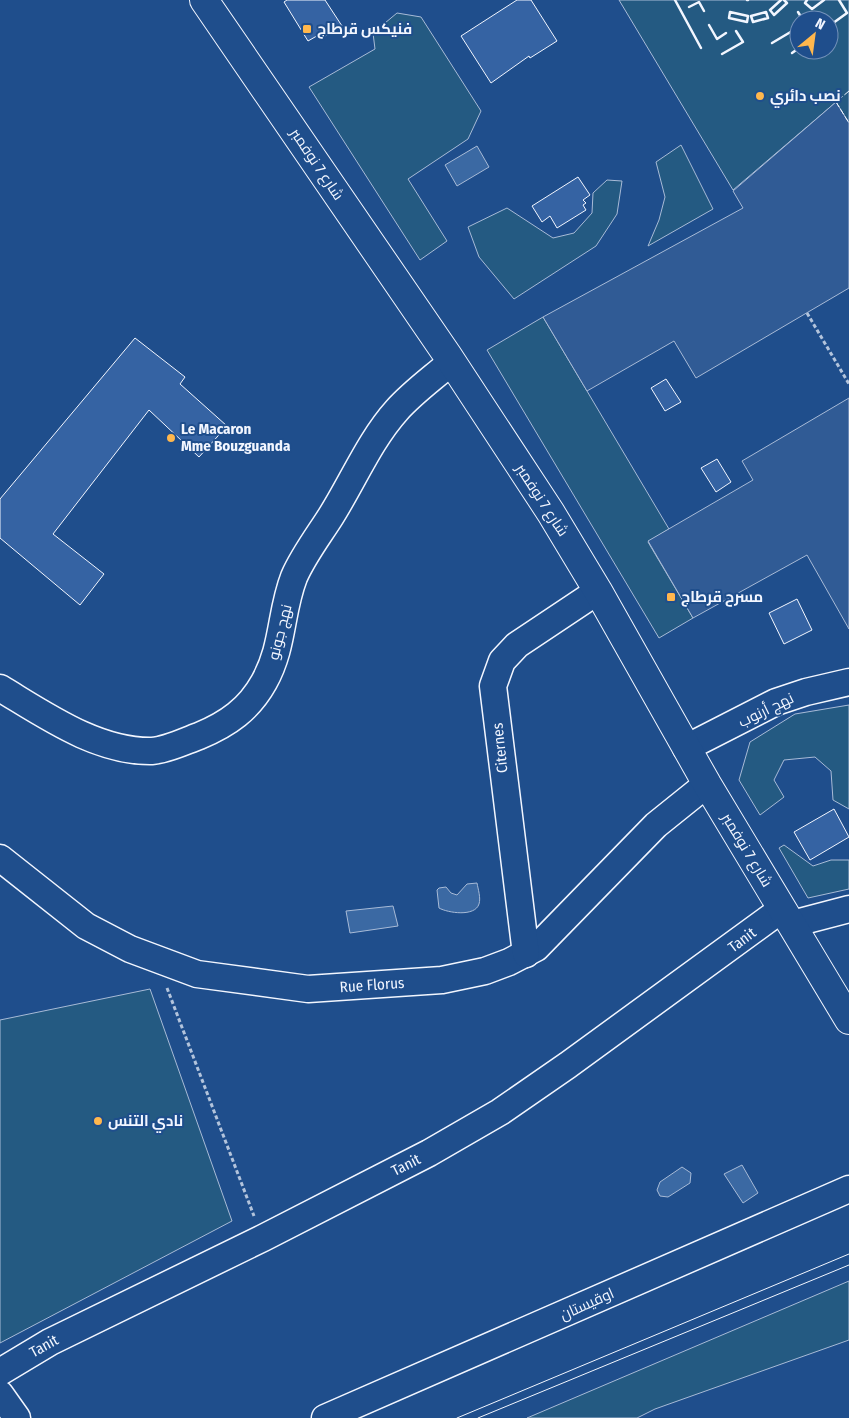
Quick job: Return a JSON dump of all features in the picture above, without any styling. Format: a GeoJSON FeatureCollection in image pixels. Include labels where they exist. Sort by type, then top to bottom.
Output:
{"type":"FeatureCollection","features":[{"type":"Feature","properties":{"kind":"main road","name":"شارع 7 نوفمبر"},"geometry":{"type":"LineString","coordinates":[[204,0],[451,362],[551,513],[598,591],[707,784],[849,1020]]}},
{"type":"Feature","properties":{"kind":"street","name":"نهج جونو"},"geometry":{"type":"LineString","coordinates":[[0,688],[62,725],[100,740],[135,749],[154,751],[184,742],[213,730],[237,716],[252,700],[274,662],[281,641],[285,609],[294,576],[384,426],[408,400],[451,362]]}},
{"type":"Feature","properties":{"kind":"street","name":"Citernes"},"geometry":{"type":"LineString","coordinates":[[526,954],[493,686],[502,661],[517,645],[598,591]]}},
{"type":"Feature","properties":{"kind":"street","name":"نهج أرنوب"},"geometry":{"type":"LineString","coordinates":[[686,748],[776,702],[806,692],[849,682]]}},
{"type":"Feature","properties":{"kind":"street","name":"Rue Florus"},"geometry":{"type":"LineString","coordinates":[[0,858],[86,926],[156,960],[197,974],[308,989],[442,980],[485,971],[536,948],[656,825],[707,784]]}},
{"type":"Feature","properties":{"kind":"street"},"geometry":{"type":"LineString","coordinates":[[787,917],[849,909]]}},
{"type":"Feature","properties":{"kind":"street","name":"Tanit"},"geometry":{"type":"LineString","coordinates":[[0,1372],[50,1342],[263,1238],[429,1153],[500,1112],[787,917]]}},
{"type":"Feature","properties":{"kind":"street","name":"اوقيستان"},"geometry":{"type":"LineString","coordinates":[[324,1418],[849,1189]]}},
{"type":"Feature","properties":{"kind":"street"},"geometry":{"type":"LineString","coordinates":[[0,1394],[17,1418]]}},
{"type":"Feature","properties":{"kind":"path"},"geometry":{"type":"LineString","coordinates":[[807,313],[849,384]]}},
{"type":"Feature","properties":{"kind":"path"},"geometry":{"type":"LineString","coordinates":[[156,960],[263,1238]]}},
{"type":"Feature","properties":{"kind":"shaded area","name":"نصب دائري"},"geometry":{"type":"Polygon","coordinates":[[[619,0],[849,0],[849,123],[836,102],[733,190],[619,0]]]}},
{"type":"Feature","properties":{"kind":"shaded area"},"geometry":{"type":"Polygon","coordinates":[[[397,13],[421,17],[481,111],[468,139],[408,179],[447,241],[420,260],[309,87],[375,49],[373,33],[397,13]]]}},
{"type":"Feature","properties":{"kind":"shaded area"},"geometry":{"type":"Polygon","coordinates":[[[836,102],[849,123],[849,288],[696,378],[674,341],[587,391],[543,317],[743,208],[733,191],[836,102]]]}},
{"type":"Feature","properties":{"kind":"shaded area"},"geometry":{"type":"Polygon","coordinates":[[[681,145],[713,209],[648,246],[659,220],[665,197],[656,162],[681,145]]]}},
{"type":"Feature","properties":{"kind":"shaded area"},"geometry":{"type":"Polygon","coordinates":[[[477,146],[489,167],[457,186],[445,165],[477,146]]]}},
{"type":"Feature","properties":{"kind":"shaded area"},"geometry":{"type":"Polygon","coordinates":[[[607,180],[622,181],[617,214],[596,246],[514,299],[479,257],[468,227],[507,208],[553,238],[574,233],[592,213],[593,193],[607,180]]]}},
{"type":"Feature","properties":{"kind":"shaded area"},"geometry":{"type":"Polygon","coordinates":[[[543,317],[669,529],[648,542],[693,618],[659,638],[487,350],[543,317]]]}},
{"type":"Feature","properties":{"kind":"shaded area"},"geometry":{"type":"Polygon","coordinates":[[[849,398],[849,629],[807,555],[693,618],[648,541],[753,480],[742,461],[849,398]]]}},
{"type":"Feature","properties":{"kind":"shaded area"},"geometry":{"type":"Polygon","coordinates":[[[849,705],[849,809],[833,800],[831,771],[815,757],[784,760],[774,780],[784,797],[760,815],[739,780],[750,742],[795,714],[849,705]]]}},
{"type":"Feature","properties":{"kind":"shaded area"},"geometry":{"type":"Polygon","coordinates":[[[784,845],[813,866],[831,860],[849,860],[849,889],[808,898],[779,848],[784,845]]]}},
{"type":"Feature","properties":{"kind":"shaded area"},"geometry":{"type":"Polygon","coordinates":[[[477,883],[480,899],[477,908],[461,913],[439,908],[437,890],[439,888],[446,887],[451,893],[457,895],[467,884],[477,883]]]}},
{"type":"Feature","properties":{"kind":"shaded area"},"geometry":{"type":"Polygon","coordinates":[[[393,906],[398,926],[350,933],[346,911],[393,906]]]}},
{"type":"Feature","properties":{"kind":"shaded area","name":"نادي التنس"},"geometry":{"type":"Polygon","coordinates":[[[150,989],[232,1221],[0,1343],[0,1020],[150,989]]]}},
{"type":"Feature","properties":{"kind":"shaded area"},"geometry":{"type":"Polygon","coordinates":[[[742,1165],[758,1193],[743,1203],[724,1174],[742,1165]]]}},
{"type":"Feature","properties":{"kind":"shaded area"},"geometry":{"type":"Polygon","coordinates":[[[682,1167],[691,1173],[690,1183],[668,1197],[660,1196],[657,1190],[660,1182],[682,1167]]]}},
{"type":"Feature","properties":{"kind":"shaded area"},"geometry":{"type":"Polygon","coordinates":[[[849,1281],[849,1340],[655,1409],[637,1418],[527,1418],[849,1281]]]}},
{"type":"Feature","properties":{"kind":"building"},"geometry":{"type":"Polygon","coordinates":[[[287,0],[325,0],[342,26],[324,37],[322,33],[308,41],[284,2],[287,0]]]}},
{"type":"Feature","properties":{"kind":"building"},"geometry":{"type":"Polygon","coordinates":[[[517,0],[531,0],[557,41],[530,58],[529,56],[491,83],[461,36],[517,0]]]}},
{"type":"Feature","properties":{"kind":"building"},"geometry":{"type":"Polygon","coordinates":[[[578,177],[590,195],[583,200],[586,203],[583,205],[586,210],[557,228],[550,216],[542,222],[532,206],[578,177]]]}},
{"type":"Feature","properties":{"kind":"building"},"geometry":{"type":"Polygon","coordinates":[[[135,338],[185,377],[180,384],[227,426],[199,457],[149,410],[53,534],[104,574],[80,605],[0,538],[0,499],[135,338]]]}},
{"type":"Feature","properties":{"kind":"building"},"geometry":{"type":"Polygon","coordinates":[[[666,379],[681,402],[665,411],[651,388],[666,379]]]}},
{"type":"Feature","properties":{"kind":"building"},"geometry":{"type":"Polygon","coordinates":[[[717,459],[731,482],[716,492],[701,468],[717,459]]]}},
{"type":"Feature","properties":{"kind":"building"},"geometry":{"type":"Polygon","coordinates":[[[797,599],[812,630],[784,644],[769,613],[797,599]]]}},
{"type":"Feature","properties":{"kind":"building"},"geometry":{"type":"Polygon","coordinates":[[[834,809],[849,837],[810,860],[794,832],[834,809]]]}},
{"type":"Feature","properties":{"kind":"tram line"},"geometry":{"type":"LineString","coordinates":[[457,1418],[849,1254]]}},
{"type":"Feature","properties":{"kind":"tram line"},"geometry":{"type":"LineString","coordinates":[[478,1418],[849,1265]]}},
{"type":"Feature","properties":{"kind":"fence"},"geometry":{"type":"LineString","coordinates":[[849,91],[836,102],[849,123]]}},
{"type":"Feature","properties":{"kind":"wall"},"geometry":{"type":"LineString","coordinates":[[675,0],[701,48]]}},
{"type":"Feature","properties":{"kind":"wall"},"geometry":{"type":"LineString","coordinates":[[781,0],[770,10],[774,15],[787,3],[784,0]]}},
{"type":"Feature","properties":{"kind":"wall"},"geometry":{"type":"LineString","coordinates":[[807,0],[805,3],[812,9],[824,0]]}},
{"type":"Feature","properties":{"kind":"wall"},"geometry":{"type":"LineString","coordinates":[[839,0],[847,13],[839,19]]}},
{"type":"Feature","properties":{"kind":"wall"},"geometry":{"type":"LineString","coordinates":[[689,7],[699,2],[704,11]]}},
{"type":"Feature","properties":{"kind":"wall"},"geometry":{"type":"LineString","coordinates":[[730,12],[748,16],[747,22],[729,18],[730,12]]}},
{"type":"Feature","properties":{"kind":"wall"},"geometry":{"type":"LineString","coordinates":[[766,12],[768,18],[753,22],[751,16],[766,12]]}},
{"type":"Feature","properties":{"kind":"wall"},"geometry":{"type":"LineString","coordinates":[[709,25],[717,39],[726,33]]}},
{"type":"Feature","properties":{"kind":"wall"},"geometry":{"type":"LineString","coordinates":[[722,54],[743,42],[736,31]]}},
{"type":"Feature","properties":{"kind":"wall"},"geometry":{"type":"LineString","coordinates":[[772,43],[789,33]]}},
{"type":"Feature","properties":{"kind":"place","name":"فنيكس قرطاج"},"geometry":{"type":"Point","coordinates":[307,29]}},
{"type":"Feature","properties":{"kind":"place","name":"نصب دائري"},"geometry":{"type":"Point","coordinates":[760,96]}},
{"type":"Feature","properties":{"kind":"place","name":"Le Macaron Mme Bouzguanda"},"geometry":{"type":"Point","coordinates":[171,438]}},
{"type":"Feature","properties":{"kind":"place","name":"مسرح قرطاج"},"geometry":{"type":"Point","coordinates":[671,597]}},
{"type":"Feature","properties":{"kind":"place","name":"نادي التنس"},"geometry":{"type":"Point","coordinates":[98,1121]}}]}
